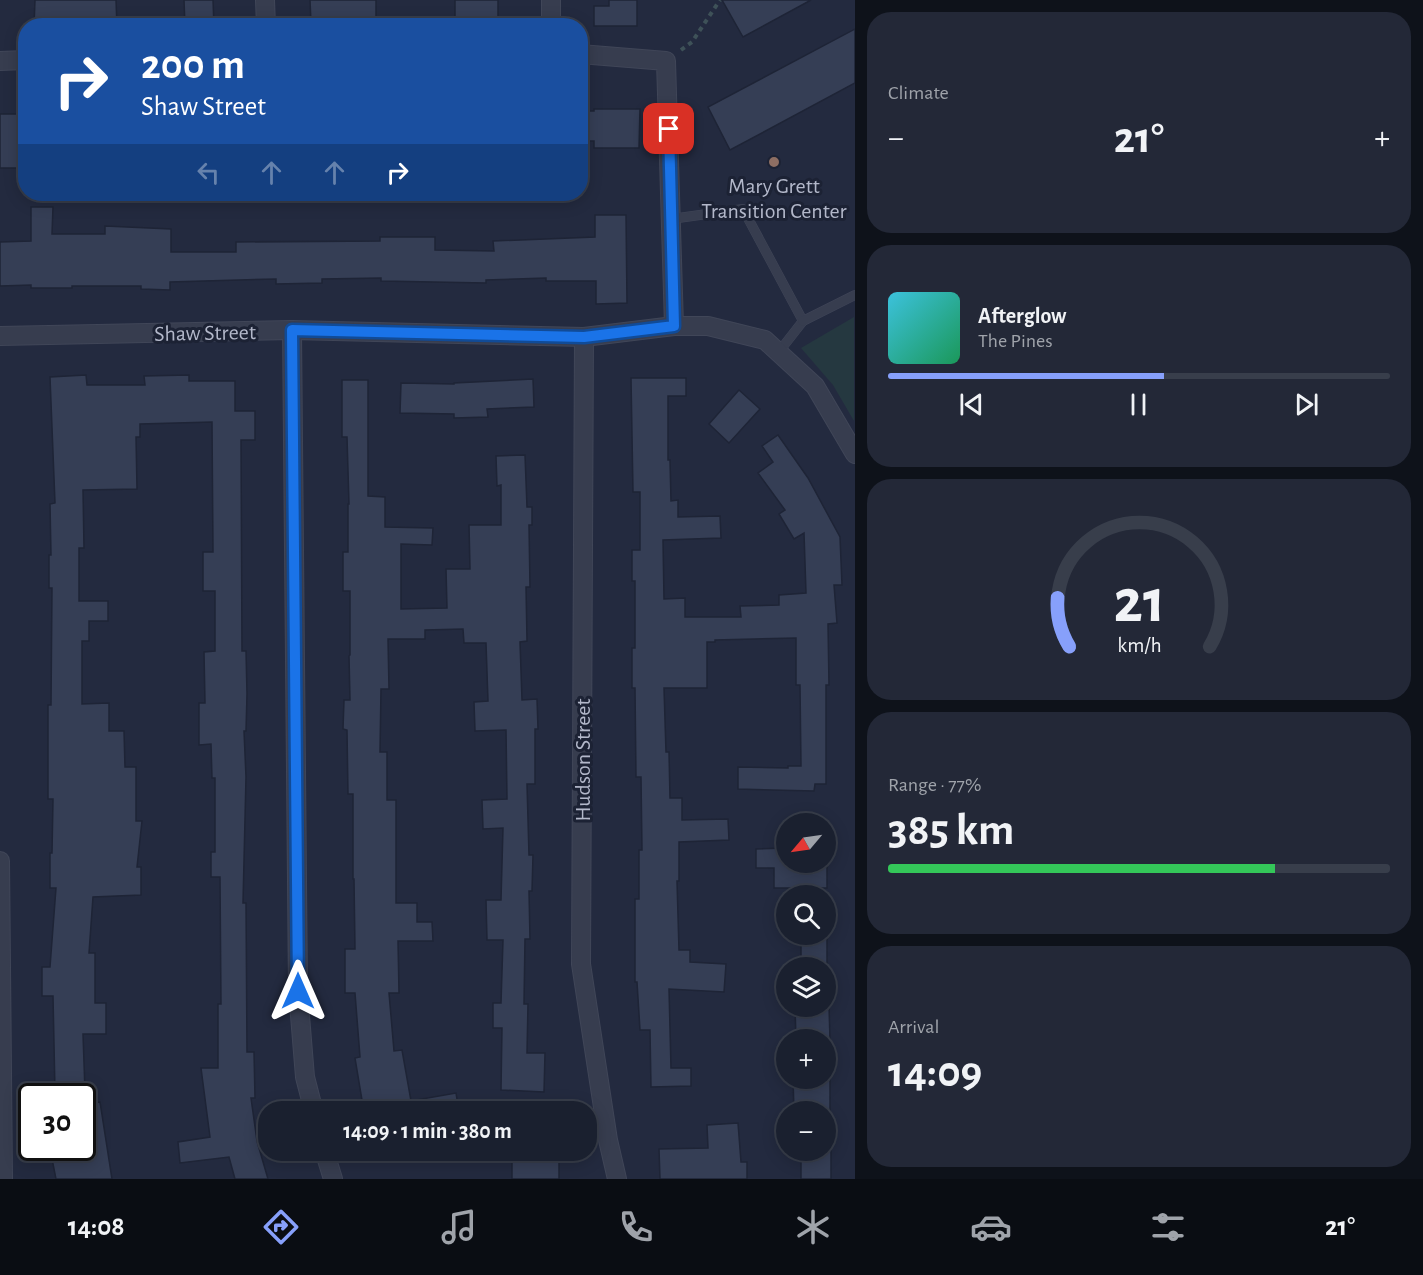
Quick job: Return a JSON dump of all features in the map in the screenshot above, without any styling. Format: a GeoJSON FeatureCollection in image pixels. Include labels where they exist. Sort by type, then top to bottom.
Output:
{"type":"FeatureCollection","features":[{"type":"Feature","properties":{"kind":"street"},"geometry":{"type":"LineString","coordinates":[[266,0],[266,18]]}},
{"type":"Feature","properties":{"kind":"street"},"geometry":{"type":"LineString","coordinates":[[550,0],[551,18]]}},
{"type":"Feature","properties":{"kind":"street"},"geometry":{"type":"LineString","coordinates":[[588,55],[666,61],[674,326]]}},
{"type":"Feature","properties":{"kind":"street"},"geometry":{"type":"LineString","coordinates":[[0,60],[18,60]]}},
{"type":"Feature","properties":{"kind":"street","name":"Shaw Street"},"geometry":{"type":"LineString","coordinates":[[0,336],[292,330],[584,337],[674,326],[708,326],[765,340],[815,386],[855,454]]}},
{"type":"Feature","properties":{"kind":"street"},"geometry":{"type":"LineString","coordinates":[[292,330],[298,991],[305,1077],[311,1101]]}},
{"type":"Feature","properties":{"kind":"street","name":"Hudson Street"},"geometry":{"type":"LineString","coordinates":[[584,337],[581,964],[608,1140],[617,1179]]}},
{"type":"Feature","properties":{"kind":"street"},"geometry":{"type":"LineString","coordinates":[[0,861],[3,1179]]}},
{"type":"Feature","properties":{"kind":"street"},"geometry":{"type":"LineString","coordinates":[[327,1161],[333,1179]]}},
{"type":"Feature","properties":{"kind":"lane"},"geometry":{"type":"LineString","coordinates":[[671,219],[743,209],[803,321]]}},
{"type":"Feature","properties":{"kind":"lane"},"geometry":{"type":"LineString","coordinates":[[778,353],[803,321],[855,295]]}},
{"type":"Feature","properties":{"kind":"path"},"geometry":{"type":"LineString","coordinates":[[666,61],[692,42],[720,0]]}},
{"type":"Feature","properties":{"kind":"shaded area"},"geometry":{"type":"Polygon","coordinates":[[[854,317],[854,421],[833,385],[801,348],[854,317]]]}},
{"type":"Feature","properties":{"kind":"building"},"geometry":{"type":"Polygon","coordinates":[[[35,0],[116,0],[117,18],[34,18],[35,0]]]}},
{"type":"Feature","properties":{"kind":"building"},"geometry":{"type":"Polygon","coordinates":[[[184,0],[213,0],[214,18],[185,18],[184,0]]]}},
{"type":"Feature","properties":{"kind":"building"},"geometry":{"type":"Polygon","coordinates":[[[310,0],[376,0],[376,18],[311,18],[310,0]]]}},
{"type":"Feature","properties":{"kind":"building"},"geometry":{"type":"Polygon","coordinates":[[[455,0],[498,0],[498,18],[455,18],[455,0]]]}},
{"type":"Feature","properties":{"kind":"building"},"geometry":{"type":"Polygon","coordinates":[[[609,0],[637,0],[637,26],[594,26],[594,6],[609,6],[609,0]]]}},
{"type":"Feature","properties":{"kind":"building"},"geometry":{"type":"Polygon","coordinates":[[[722,0],[811,0],[743,37],[722,0]]]}},
{"type":"Feature","properties":{"kind":"building"},"geometry":{"type":"Polygon","coordinates":[[[855,29],[855,83],[730,150],[708,107],[855,29]]]}},
{"type":"Feature","properties":{"kind":"building"},"geometry":{"type":"Polygon","coordinates":[[[594,109],[640,109],[639,148],[594,148],[594,141],[588,141],[588,111],[594,111],[594,109]]]}},
{"type":"Feature","properties":{"kind":"building"},"geometry":{"type":"Polygon","coordinates":[[[0,114],[18,114],[18,168],[0,168],[0,114]]]}},
{"type":"Feature","properties":{"kind":"building"},"geometry":{"type":"Polygon","coordinates":[[[31,207],[53,207],[52,234],[105,234],[105,226],[171,229],[171,252],[236,252],[236,242],[380,241],[380,237],[435,237],[435,250],[494,251],[493,241],[595,237],[595,215],[626,215],[627,303],[596,304],[596,281],[546,281],[546,278],[486,280],[486,283],[381,281],[381,278],[322,279],[322,283],[276,284],[276,279],[170,282],[170,290],[141,289],[141,286],[31,288],[31,285],[0,286],[0,242],[31,241],[31,207]]]}},
{"type":"Feature","properties":{"kind":"building"},"geometry":{"type":"Polygon","coordinates":[[[86,375],[87,385],[145,385],[144,376],[189,375],[189,381],[235,381],[235,411],[255,411],[255,440],[241,440],[242,651],[246,651],[247,694],[246,731],[244,731],[246,777],[243,903],[246,903],[247,1052],[254,1052],[255,1098],[251,1098],[258,1144],[258,1161],[263,1161],[268,1179],[235,1179],[229,1157],[180,1163],[178,1142],[210,1137],[201,1068],[218,1068],[218,1004],[221,1004],[220,877],[211,877],[211,852],[215,852],[215,778],[212,778],[211,744],[199,745],[199,703],[205,703],[204,652],[215,651],[215,591],[203,591],[203,552],[213,552],[212,422],[140,424],[140,437],[136,437],[137,489],[83,490],[84,548],[79,548],[79,601],[108,601],[108,621],[89,621],[89,641],[82,641],[82,704],[109,703],[109,731],[124,731],[125,767],[136,767],[136,821],[142,821],[137,867],[141,867],[141,895],[93,897],[89,953],[95,953],[95,1003],[106,1003],[106,1034],[83,1034],[85,1083],[55,1083],[53,996],[42,996],[42,967],[50,967],[56,888],[50,888],[53,799],[48,799],[52,588],[49,588],[50,504],[55,503],[50,377],[86,375]]]}},
{"type":"Feature","properties":{"kind":"building"},"geometry":{"type":"Polygon","coordinates":[[[631,378],[686,378],[686,396],[668,396],[668,460],[670,460],[671,501],[678,500],[678,517],[720,516],[721,538],[663,540],[664,599],[685,598],[685,617],[741,617],[740,606],[779,605],[779,595],[806,593],[804,533],[794,539],[779,514],[785,510],[758,473],[773,462],[762,446],[778,435],[808,478],[840,537],[842,585],[834,585],[837,623],[828,624],[826,784],[815,784],[814,791],[738,789],[738,767],[801,766],[800,685],[796,685],[796,638],[707,642],[707,688],[664,688],[670,798],[682,798],[682,820],[728,819],[729,840],[679,842],[679,881],[677,881],[679,950],[690,950],[690,962],[726,964],[724,992],[669,989],[671,1068],[691,1068],[691,1086],[651,1087],[650,1030],[640,1030],[637,982],[635,982],[635,899],[639,899],[639,850],[642,850],[641,777],[636,777],[635,688],[632,688],[632,648],[635,648],[635,581],[632,581],[632,550],[640,550],[640,492],[633,492],[631,378]]]}},
{"type":"Feature","properties":{"kind":"building"},"geometry":{"type":"Polygon","coordinates":[[[533,379],[534,407],[487,409],[488,417],[454,418],[454,414],[400,413],[401,383],[454,384],[533,379]]]}},
{"type":"Feature","properties":{"kind":"building"},"geometry":{"type":"Polygon","coordinates":[[[342,380],[368,380],[368,496],[385,497],[385,527],[433,528],[432,545],[401,544],[401,609],[447,608],[446,569],[470,569],[469,525],[501,525],[501,485],[497,486],[496,456],[525,455],[527,507],[532,507],[532,525],[529,525],[530,587],[526,587],[527,641],[520,642],[522,700],[537,699],[538,729],[535,729],[535,784],[527,784],[529,855],[533,855],[532,891],[529,891],[530,939],[525,939],[524,1004],[528,1004],[527,1053],[545,1053],[544,1092],[501,1090],[502,1028],[493,1028],[493,1003],[501,1003],[503,940],[487,940],[486,900],[501,900],[503,828],[483,829],[482,800],[507,799],[506,730],[475,731],[474,702],[488,701],[486,643],[464,643],[463,629],[425,630],[425,639],[388,639],[389,689],[381,689],[380,752],[387,752],[387,800],[396,800],[396,903],[417,903],[417,922],[432,922],[433,941],[398,941],[399,993],[389,993],[394,1051],[402,1050],[411,1101],[362,1101],[355,1058],[360,1057],[355,993],[345,993],[345,949],[355,949],[353,794],[348,794],[347,730],[343,729],[344,700],[350,700],[350,591],[343,591],[343,552],[348,552],[349,504],[347,437],[342,437],[342,380]]]}},
{"type":"Feature","properties":{"kind":"building"},"geometry":{"type":"Polygon","coordinates":[[[739,390],[760,409],[729,443],[709,424],[739,390]]]}},
{"type":"Feature","properties":{"kind":"building"},"geometry":{"type":"Polygon","coordinates":[[[776,848],[776,873],[827,873],[827,885],[776,885],[774,888],[774,868],[756,868],[756,849],[776,848]]]}},
{"type":"Feature","properties":{"kind":"building"},"geometry":{"type":"Polygon","coordinates":[[[801,945],[827,945],[827,957],[801,957],[801,945]]]}},
{"type":"Feature","properties":{"kind":"building"},"geometry":{"type":"Polygon","coordinates":[[[795,1017],[829,1017],[830,1029],[796,1029],[795,1017]]]}},
{"type":"Feature","properties":{"kind":"building"},"geometry":{"type":"Polygon","coordinates":[[[793,1089],[830,1089],[830,1101],[794,1101],[793,1089]]]}},
{"type":"Feature","properties":{"kind":"building"},"geometry":{"type":"Polygon","coordinates":[[[456,1093],[457,1101],[411,1101],[456,1093]]]}},
{"type":"Feature","properties":{"kind":"building"},"geometry":{"type":"Polygon","coordinates":[[[100,1102],[112,1179],[56,1179],[52,1161],[96,1161],[96,1103],[100,1102]]]}},
{"type":"Feature","properties":{"kind":"building"},"geometry":{"type":"Polygon","coordinates":[[[738,1123],[741,1162],[747,1162],[747,1179],[660,1179],[659,1149],[708,1148],[707,1125],[738,1123]]]}},
{"type":"Feature","properties":{"kind":"building"},"geometry":{"type":"Polygon","coordinates":[[[512,1161],[559,1161],[559,1179],[512,1179],[512,1161]]]}},
{"type":"Feature","properties":{"kind":"building"},"geometry":{"type":"Polygon","coordinates":[[[801,1161],[831,1161],[831,1179],[801,1179],[801,1161]]]}},
{"type":"Feature","properties":{"kind":"place","name":"Mary Grett Transition Center"},"geometry":{"type":"Point","coordinates":[774,162]}},
{"type":"Feature","properties":{"kind":"route"},"geometry":{"type":"LineString","coordinates":[[298,991],[292,330],[584,337],[674,326],[669,129]]}}]}
